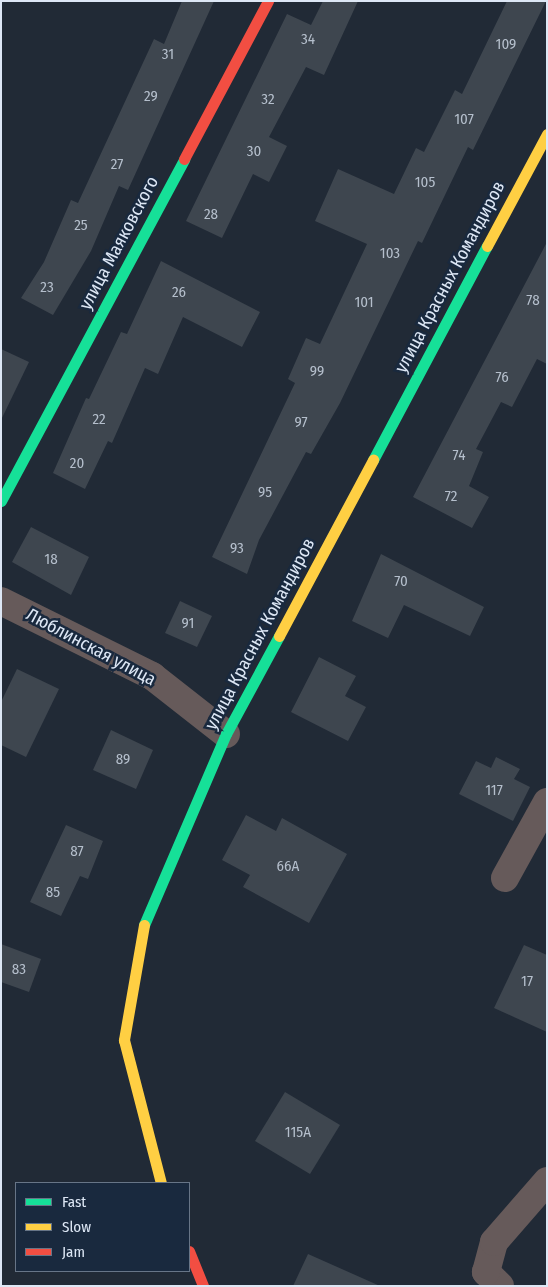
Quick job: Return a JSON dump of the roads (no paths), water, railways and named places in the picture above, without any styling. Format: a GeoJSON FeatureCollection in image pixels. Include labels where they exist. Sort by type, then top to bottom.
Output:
{"type":"FeatureCollection","features":[{"type":"Feature","properties":{"kind":"street","name":"улица Маяковского"},"geometry":{"type":"LineString","coordinates":[[1,501],[268,1]]}},
{"type":"Feature","properties":{"kind":"street","name":"улица Красных Командиров"},"geometry":{"type":"LineString","coordinates":[[161,1182],[124,1040],[147,911],[226,734],[547,134]]}},
{"type":"Feature","properties":{"kind":"street","name":"Люблинская улица"},"geometry":{"type":"LineString","coordinates":[[1,601],[152,676],[226,734]]}},
{"type":"Feature","properties":{"kind":"street"},"geometry":{"type":"LineString","coordinates":[[505,878],[547,802]]}},
{"type":"Feature","properties":{"kind":"street"},"geometry":{"type":"LineString","coordinates":[[500,1286],[486,1272],[494,1242],[547,1181]]}},
{"type":"Feature","properties":{"kind":"street"},"geometry":{"type":"LineString","coordinates":[[190,1254],[203,1286]]}}]}
